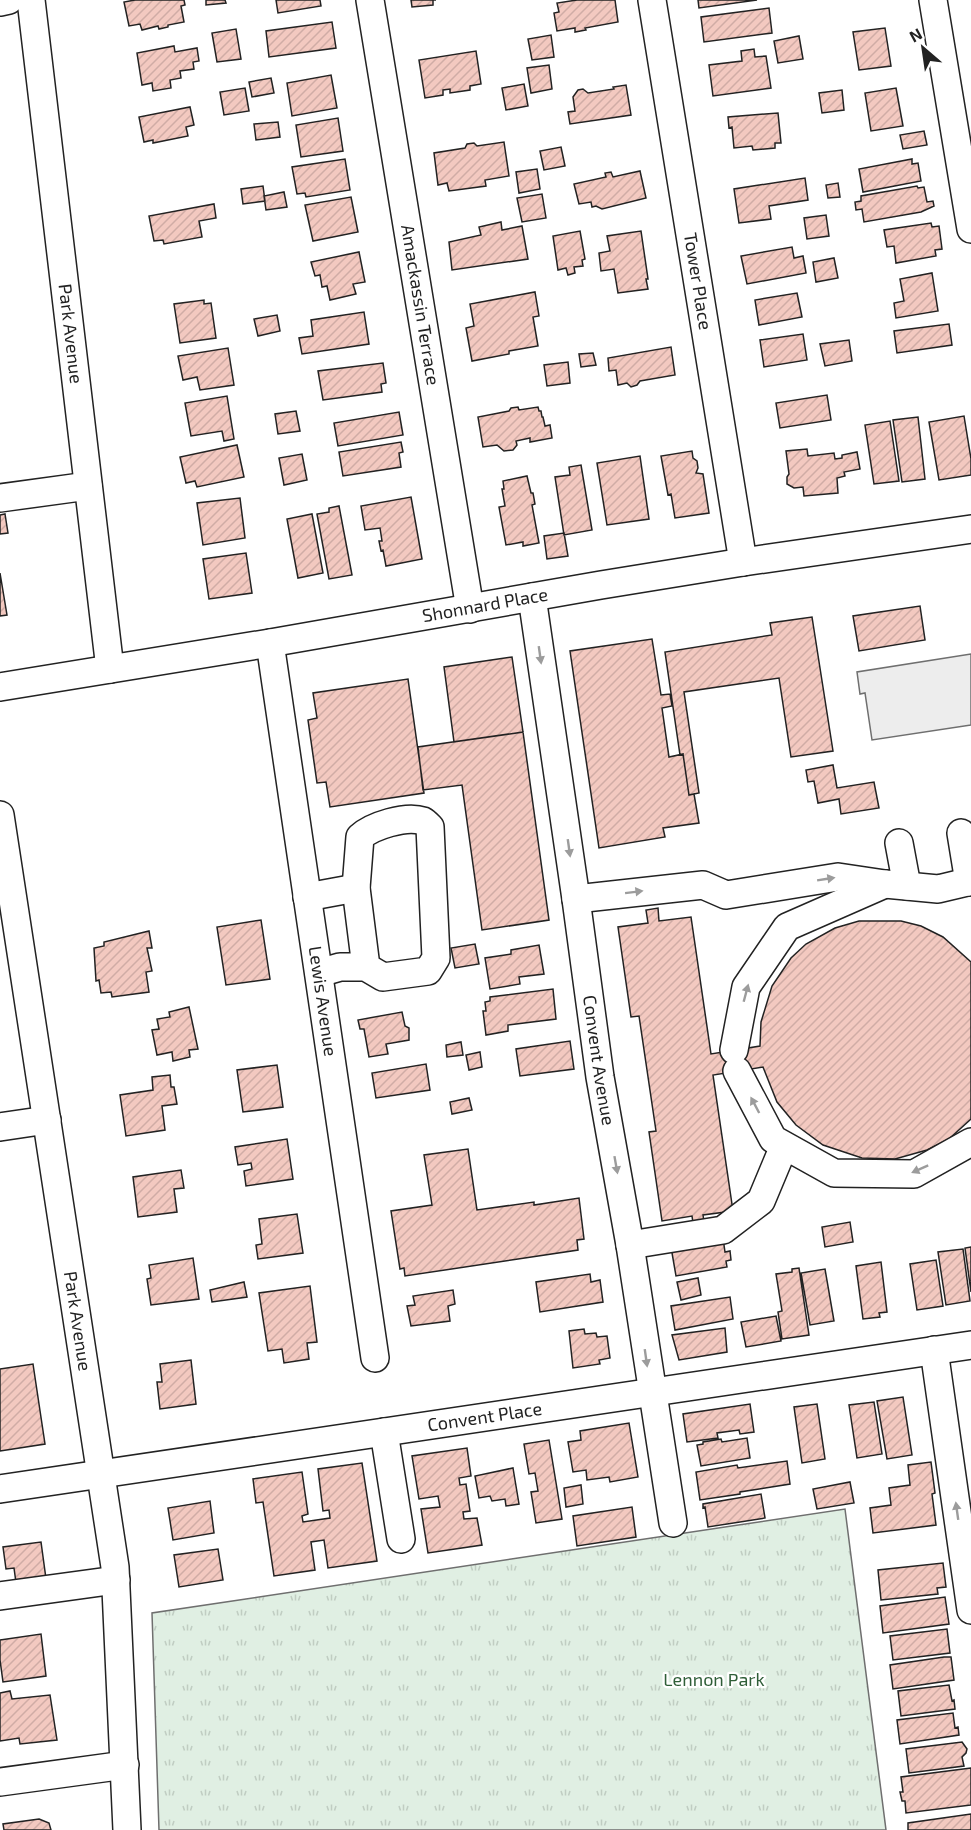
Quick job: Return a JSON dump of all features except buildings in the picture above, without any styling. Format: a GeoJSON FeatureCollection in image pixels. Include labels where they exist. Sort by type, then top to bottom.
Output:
{"type":"FeatureCollection","features":[{"type":"Feature","properties":{"kind":"street"},"geometry":{"type":"LineString","coordinates":[[0,2],[9,0]]}},
{"type":"Feature","properties":{"kind":"street","name":"Park Avenue"},"geometry":{"type":"LineString","coordinates":[[31,0],[110,669]]}},
{"type":"Feature","properties":{"kind":"street","name":"Amackassin Terrace"},"geometry":{"type":"LineString","coordinates":[[370,0],[470,609]]}},
{"type":"Feature","properties":{"kind":"street","name":"Tower Place"},"geometry":{"type":"LineString","coordinates":[[652,0],[743,562]]}},
{"type":"Feature","properties":{"kind":"street"},"geometry":{"type":"LineString","coordinates":[[933,0],[971,230]]}},
{"type":"Feature","properties":{"kind":"street"},"geometry":{"type":"LineString","coordinates":[[0,498],[88,486]]}},
{"type":"Feature","properties":{"kind":"street","name":"Shonnard Place"},"geometry":{"type":"LineString","coordinates":[[0,687],[743,562],[971,529]]}},
{"type":"Feature","properties":{"kind":"street","name":"Convent Avenue"},"geometry":{"type":"LineString","coordinates":[[532,597],[600,1077],[630,1245],[673,1523]]}},
{"type":"Feature","properties":{"kind":"street","name":"Lewis Avenue"},"geometry":{"type":"LineString","coordinates":[[270,643],[375,1358]]}},
{"type":"Feature","properties":{"kind":"street","name":"Park Avenue"},"geometry":{"type":"LineString","coordinates":[[0,815],[116,1580],[127,1830]]}},
{"type":"Feature","properties":{"kind":"street"},"geometry":{"type":"LineString","coordinates":[[319,973],[340,968],[366,967],[383,977],[428,971],[436,958],[430,827],[424,821],[400,820],[364,833],[360,837],[356,888],[366,967]]}},
{"type":"Feature","properties":{"kind":"street"},"geometry":{"type":"LineString","coordinates":[[576,899],[703,885],[726,895],[838,877],[938,889],[970,882],[962,832]]}},
{"type":"Feature","properties":{"kind":"street"},"geometry":{"type":"LineString","coordinates":[[896,885],[898,843]]}},
{"type":"Feature","properties":{"kind":"street"},"geometry":{"type":"LineString","coordinates":[[896,885],[787,927],[746,987],[736,1060],[773,1139],[834,1173],[914,1174],[971,1142]]}},
{"type":"Feature","properties":{"kind":"street"},"geometry":{"type":"LineString","coordinates":[[307,897],[356,888]]}},
{"type":"Feature","properties":{"kind":"street"},"geometry":{"type":"LineString","coordinates":[[0,1127],[47,1120]]}},
{"type":"Feature","properties":{"kind":"street"},"geometry":{"type":"LineString","coordinates":[[630,1245],[723,1230],[761,1201],[784,1146]]}},
{"type":"Feature","properties":{"kind":"street","name":"Convent Place"},"geometry":{"type":"LineString","coordinates":[[0,1489],[971,1344]]}},
{"type":"Feature","properties":{"kind":"street"},"geometry":{"type":"LineString","coordinates":[[934,1350],[971,1610]]}},
{"type":"Feature","properties":{"kind":"street"},"geometry":{"type":"LineString","coordinates":[[384,1432],[400,1539]]}},
{"type":"Feature","properties":{"kind":"street"},"geometry":{"type":"LineString","coordinates":[[0,1596],[116,1580]]}},
{"type":"Feature","properties":{"kind":"street"},"geometry":{"type":"LineString","coordinates":[[0,1782],[124,1765]]}},
{"type":"Feature","properties":{"kind":"green space","name":"Lennon Park"},"geometry":{"type":"Polygon","coordinates":[[[845,1509],[886,1830],[159,1830],[152,1613],[845,1509]]]}},
{"type":"Feature","properties":{"kind":"shaded area"},"geometry":{"type":"Polygon","coordinates":[[[971,654],[971,725],[872,740],[865,693],[860,694],[857,672],[971,654]]]}}]}
